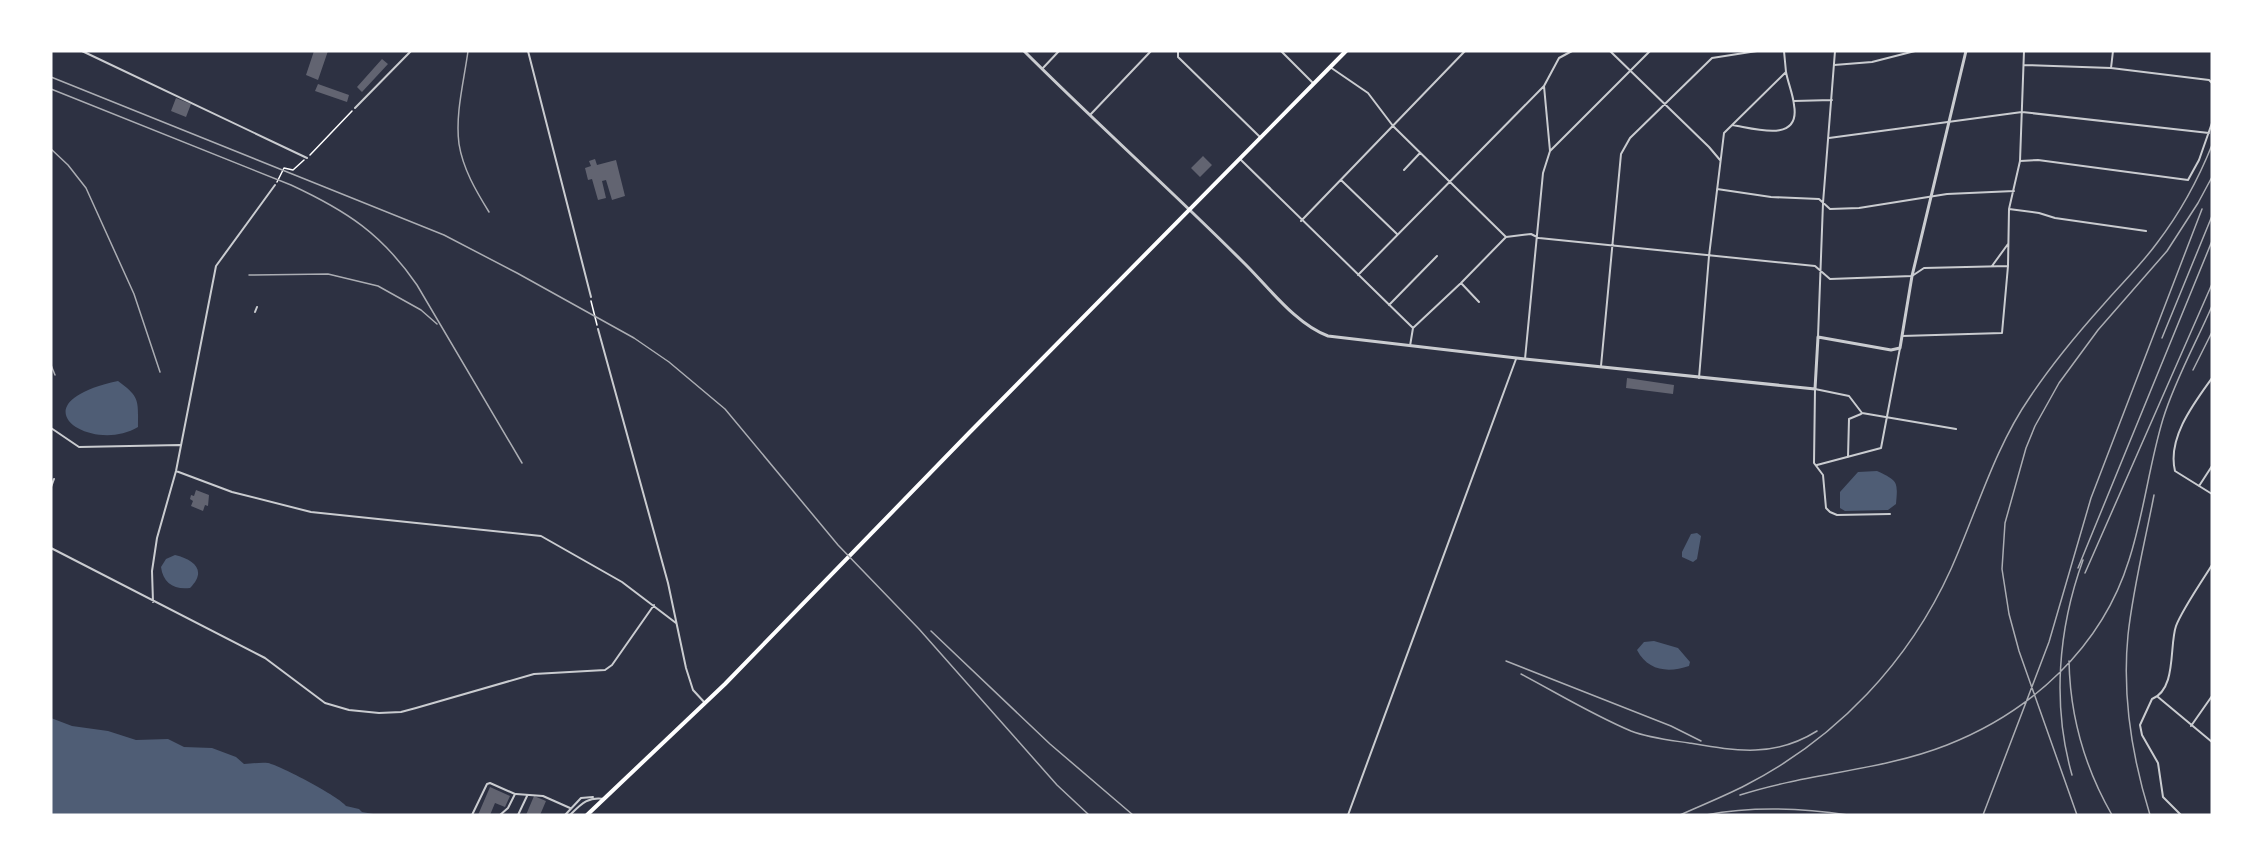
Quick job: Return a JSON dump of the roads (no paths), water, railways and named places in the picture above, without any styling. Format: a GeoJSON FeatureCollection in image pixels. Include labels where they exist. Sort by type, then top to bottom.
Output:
{"type":"FeatureCollection","features":[{"type":"Feature","properties":{"kind":"main road"},"geometry":{"type":"LineString","coordinates":[[587,815],[705,704],[1346,51]]}},
{"type":"Feature","properties":{"kind":"street"},"geometry":{"type":"LineString","coordinates":[[82,51],[307,158]]}},
{"type":"Feature","properties":{"kind":"street"},"geometry":{"type":"LineString","coordinates":[[355,108],[411,51]]}},
{"type":"Feature","properties":{"kind":"street"},"geometry":{"type":"LineString","coordinates":[[528,51],[591,297]]}},
{"type":"Feature","properties":{"kind":"street"},"geometry":{"type":"LineString","coordinates":[[1024,51],[1308,326],[1328,336],[1815,390],[1849,396],[1862,414]]}},
{"type":"Feature","properties":{"kind":"street"},"geometry":{"type":"LineString","coordinates":[[1042,69],[1059,51]]}},
{"type":"Feature","properties":{"kind":"street"},"geometry":{"type":"LineString","coordinates":[[1090,115],[1151,51]]}},
{"type":"Feature","properties":{"kind":"street"},"geometry":{"type":"LineString","coordinates":[[1178,51],[1178,57],[1261,138]]}},
{"type":"Feature","properties":{"kind":"street"},"geometry":{"type":"LineString","coordinates":[[1281,51],[1313,83]]}},
{"type":"Feature","properties":{"kind":"street"},"geometry":{"type":"LineString","coordinates":[[1301,221],[1465,51]]}},
{"type":"Feature","properties":{"kind":"street"},"geometry":{"type":"LineString","coordinates":[[1358,275],[1544,86],[1559,58],[1560,51]]}},
{"type":"Feature","properties":{"kind":"street"},"geometry":{"type":"LineString","coordinates":[[1559,58],[1572,51]]}},
{"type":"Feature","properties":{"kind":"street"},"geometry":{"type":"LineString","coordinates":[[1610,51],[1720,160]]}},
{"type":"Feature","properties":{"kind":"street"},"geometry":{"type":"LineString","coordinates":[[1550,151],[1650,51]]}},
{"type":"Feature","properties":{"kind":"street"},"geometry":{"type":"LineString","coordinates":[[1601,366],[1623,147],[1629,138],[1712,58],[1757,51]]}},
{"type":"Feature","properties":{"kind":"street"},"geometry":{"type":"LineString","coordinates":[[1731,125],[1776,131],[1790,126],[1793,121],[1794,101],[1789,90],[1784,51]]}},
{"type":"Feature","properties":{"kind":"street"},"geometry":{"type":"LineString","coordinates":[[1835,51],[1823,203],[1814,463],[1823,475],[1827,508],[1830,512],[1837,515],[1890,514]]}},
{"type":"Feature","properties":{"kind":"street"},"geometry":{"type":"LineString","coordinates":[[1834,65],[1872,62],[1915,51]]}},
{"type":"Feature","properties":{"kind":"street"},"geometry":{"type":"LineString","coordinates":[[1816,465],[1881,448],[1912,276],[1966,51]]}},
{"type":"Feature","properties":{"kind":"street"},"geometry":{"type":"LineString","coordinates":[[1902,336],[2002,333],[2008,266],[2009,209],[2020,161],[2024,51]]}},
{"type":"Feature","properties":{"kind":"street"},"geometry":{"type":"LineString","coordinates":[[2111,68],[2113,51]]}},
{"type":"Feature","properties":{"kind":"street"},"geometry":{"type":"LineString","coordinates":[[2024,65],[2111,68],[2209,80],[2212,83]]}},
{"type":"Feature","properties":{"kind":"street"},"geometry":{"type":"LineString","coordinates":[[1330,67],[1368,93],[1393,126],[1506,237]]}},
{"type":"Feature","properties":{"kind":"street"},"geometry":{"type":"LineString","coordinates":[[1699,378],[1709,256],[1724,133],[1786,72]]}},
{"type":"Feature","properties":{"kind":"street"},"geometry":{"type":"LineString","coordinates":[[1525,359],[1543,173],[1550,151],[1544,86]]}},
{"type":"Feature","properties":{"kind":"street"},"geometry":{"type":"LineString","coordinates":[[1794,101],[1832,100]]}},
{"type":"Feature","properties":{"kind":"street"},"geometry":{"type":"LineString","coordinates":[[1829,138],[2022,112],[2209,133]]}},
{"type":"Feature","properties":{"kind":"street"},"geometry":{"type":"LineString","coordinates":[[2020,161],[2038,160],[2188,180],[2199,160],[2212,123]]}},
{"type":"Feature","properties":{"kind":"street"},"geometry":{"type":"LineString","coordinates":[[1404,170],[1420,153]]}},
{"type":"Feature","properties":{"kind":"street"},"geometry":{"type":"LineString","coordinates":[[1240,159],[1413,328]]}},
{"type":"Feature","properties":{"kind":"street"},"geometry":{"type":"LineString","coordinates":[[1341,180],[1398,234]]}},
{"type":"Feature","properties":{"kind":"street"},"geometry":{"type":"LineString","coordinates":[[153,602],[152,578],[157,538],[176,471],[216,266],[275,185]]}},
{"type":"Feature","properties":{"kind":"street"},"geometry":{"type":"LineString","coordinates":[[1717,189],[1771,197],[1819,199],[1830,209],[1859,208],[1931,197],[2014,191]]}},
{"type":"Feature","properties":{"kind":"street"},"geometry":{"type":"LineString","coordinates":[[2009,209],[2146,231]]}},
{"type":"Feature","properties":{"kind":"street"},"geometry":{"type":"LineString","coordinates":[[1410,346],[1413,328],[1506,237],[1523,234],[1815,266],[1830,279],[1912,276],[1924,268],[2008,266]]}},
{"type":"Feature","properties":{"kind":"street"},"geometry":{"type":"LineString","coordinates":[[1992,266],[2008,243]]}},
{"type":"Feature","properties":{"kind":"street"},"geometry":{"type":"LineString","coordinates":[[1389,305],[1437,256]]}},
{"type":"Feature","properties":{"kind":"street"},"geometry":{"type":"LineString","coordinates":[[1461,283],[1479,302]]}},
{"type":"Feature","properties":{"kind":"street"},"geometry":{"type":"LineString","coordinates":[[255,312],[257,307]]}},
{"type":"Feature","properties":{"kind":"street"},"geometry":{"type":"LineString","coordinates":[[598,329],[668,583],[686,668],[693,690],[705,704]]}},
{"type":"Feature","properties":{"kind":"street"},"geometry":{"type":"LineString","coordinates":[[1818,337],[1891,350],[1900,348]]}},
{"type":"Feature","properties":{"kind":"street"},"geometry":{"type":"LineString","coordinates":[[1348,815],[1516,358]]}},
{"type":"Feature","properties":{"kind":"street"},"geometry":{"type":"LineString","coordinates":[[2212,378],[2193,406],[2177,440],[2173,460],[2175,471],[2212,494]]}},
{"type":"Feature","properties":{"kind":"street"},"geometry":{"type":"LineString","coordinates":[[1848,457],[1849,419],[1862,414],[1956,429]]}},
{"type":"Feature","properties":{"kind":"street"},"geometry":{"type":"LineString","coordinates":[[51,428],[79,447],[181,445]]}},
{"type":"Feature","properties":{"kind":"street"},"geometry":{"type":"LineString","coordinates":[[2199,486],[2212,466]]}},
{"type":"Feature","properties":{"kind":"street"},"geometry":{"type":"LineString","coordinates":[[176,471],[232,492],[311,512],[541,536],[622,582],[676,623]]}},
{"type":"Feature","properties":{"kind":"street"},"geometry":{"type":"LineString","coordinates":[[51,486],[54,479]]}},
{"type":"Feature","properties":{"kind":"street"},"geometry":{"type":"LineString","coordinates":[[51,548],[265,658],[325,703],[349,710],[379,713],[400,712],[534,674],[605,670],[612,665],[654,605]]}},
{"type":"Feature","properties":{"kind":"street"},"geometry":{"type":"LineString","coordinates":[[2181,815],[2163,796],[2158,764],[2142,735],[2140,725],[2152,699],[2158,697],[2170,676],[2176,626],[2212,565]]}},
{"type":"Feature","properties":{"kind":"street"},"geometry":{"type":"LineString","coordinates":[[2191,726],[2212,696]]}},
{"type":"Feature","properties":{"kind":"street"},"geometry":{"type":"LineString","coordinates":[[2158,697],[2212,742]]}},
{"type":"Feature","properties":{"kind":"street"},"geometry":{"type":"LineString","coordinates":[[2207,704],[2212,707]]}},
{"type":"Feature","properties":{"kind":"street"},"geometry":{"type":"LineString","coordinates":[[472,815],[487,784],[493,783],[515,794],[543,796],[570,808]]}},
{"type":"Feature","properties":{"kind":"street"},"geometry":{"type":"LineString","coordinates":[[500,815],[508,808],[515,794]]}},
{"type":"Feature","properties":{"kind":"street"},"geometry":{"type":"LineString","coordinates":[[518,815],[527,795]]}},
{"type":"Feature","properties":{"kind":"street"},"geometry":{"type":"LineString","coordinates":[[570,815],[581,804],[593,797]]}},
{"type":"Feature","properties":{"kind":"street"},"geometry":{"type":"LineString","coordinates":[[565,815],[581,798],[604,799]]}},
{"type":"Feature","properties":{"kind":"water"},"geometry":{"type":"Polygon","coordinates":[[[118,381],[134,395],[138,411],[138,427],[120,434],[101,435],[84,431],[71,423],[66,413],[70,402],[87,391],[118,381]]]}},
{"type":"Feature","properties":{"kind":"water"},"geometry":{"type":"Polygon","coordinates":[[[1877,471],[1895,483],[1896,504],[1888,510],[1845,511],[1840,508],[1840,492],[1858,472],[1877,471]]]}},
{"type":"Feature","properties":{"kind":"water"},"geometry":{"type":"Polygon","coordinates":[[[1697,533],[1701,536],[1697,559],[1693,562],[1682,557],[1682,552],[1691,534],[1697,533]]]}},
{"type":"Feature","properties":{"kind":"water"},"geometry":{"type":"Polygon","coordinates":[[[175,555],[193,563],[198,571],[198,576],[190,588],[179,588],[170,584],[162,573],[161,567],[166,559],[175,555]]]}},
{"type":"Feature","properties":{"kind":"water"},"geometry":{"type":"Polygon","coordinates":[[[1654,641],[1678,648],[1690,662],[1689,666],[1666,670],[1647,662],[1637,650],[1644,642],[1654,641]]]}},
{"type":"Feature","properties":{"kind":"water"},"geometry":{"type":"Polygon","coordinates":[[[51,718],[72,726],[108,731],[136,740],[168,739],[184,747],[212,748],[236,757],[244,764],[268,763],[310,782],[346,806],[379,815],[51,815],[51,718]]]}},
{"type":"Feature","properties":{"kind":"railway"},"geometry":{"type":"LineString","coordinates":[[468,51],[459,109],[459,144],[467,171],[489,212]]}},
{"type":"Feature","properties":{"kind":"railway"},"geometry":{"type":"LineString","coordinates":[[51,77],[444,235],[634,338],[669,362],[725,409],[838,545],[919,629],[1057,785],[1089,815]]}},
{"type":"Feature","properties":{"kind":"railway"},"geometry":{"type":"LineString","coordinates":[[51,89],[291,185],[329,204],[362,226],[377,238],[417,285],[522,463]]}},
{"type":"Feature","properties":{"kind":"railway"},"geometry":{"type":"LineString","coordinates":[[1680,815],[1746,785],[1811,744],[1840,721],[1892,666],[1934,603],[1951,569],[1996,459],[2017,417],[2065,350],[2165,232],[2188,196],[2212,145]]}},
{"type":"Feature","properties":{"kind":"railway"},"geometry":{"type":"LineString","coordinates":[[51,149],[68,165],[86,188],[134,294],[160,372]]}},
{"type":"Feature","properties":{"kind":"railway"},"geometry":{"type":"LineString","coordinates":[[2077,815],[2019,651],[2009,614],[2002,569],[2005,523],[2026,448],[2035,426],[2059,383],[2098,330],[2167,251],[2212,177]]}},
{"type":"Feature","properties":{"kind":"railway"},"geometry":{"type":"LineString","coordinates":[[1983,815],[2049,642],[2091,498],[2202,209]]}},
{"type":"Feature","properties":{"kind":"railway"},"geometry":{"type":"LineString","coordinates":[[2162,338],[2212,216]]}},
{"type":"Feature","properties":{"kind":"railway"},"geometry":{"type":"LineString","coordinates":[[2078,568],[2212,241]]}},
{"type":"Feature","properties":{"kind":"railway"},"geometry":{"type":"LineString","coordinates":[[249,275],[328,274],[378,286],[421,310],[437,324]]}},
{"type":"Feature","properties":{"kind":"railway"},"geometry":{"type":"LineString","coordinates":[[2085,573],[2212,284]]}},
{"type":"Feature","properties":{"kind":"railway"},"geometry":{"type":"LineString","coordinates":[[1740,795],[1896,761],[1947,745],[2007,714],[2059,673],[2082,648],[2101,621],[2117,592],[2134,543],[2163,419],[2212,306]]}},
{"type":"Feature","properties":{"kind":"railway"},"geometry":{"type":"LineString","coordinates":[[2193,370],[2212,332]]}},
{"type":"Feature","properties":{"kind":"railway"},"geometry":{"type":"LineString","coordinates":[[51,365],[55,375]]}},
{"type":"Feature","properties":{"kind":"railway"},"geometry":{"type":"LineString","coordinates":[[2150,815],[2138,771],[2130,726],[2126,658],[2133,600],[2154,495]]}},
{"type":"Feature","properties":{"kind":"railway"},"geometry":{"type":"LineString","coordinates":[[2072,775],[2062,722],[2061,667],[2068,613],[2083,560]]}},
{"type":"Feature","properties":{"kind":"railway"},"geometry":{"type":"LineString","coordinates":[[931,631],[1050,744],[1133,815]]}},
{"type":"Feature","properties":{"kind":"railway"},"geometry":{"type":"LineString","coordinates":[[1506,661],[1671,726],[1701,741]]}},
{"type":"Feature","properties":{"kind":"railway"},"geometry":{"type":"LineString","coordinates":[[2069,661],[2072,701],[2081,741],[2094,779],[2112,815]]}},
{"type":"Feature","properties":{"kind":"railway"},"geometry":{"type":"LineString","coordinates":[[1521,674],[1617,725],[1659,738],[1723,748],[1754,750],[1785,745],[1801,740],[1817,731]]}},
{"type":"Feature","properties":{"kind":"railway"},"geometry":{"type":"LineString","coordinates":[[1706,815],[1741,810],[1777,809],[1848,815]]}}]}
